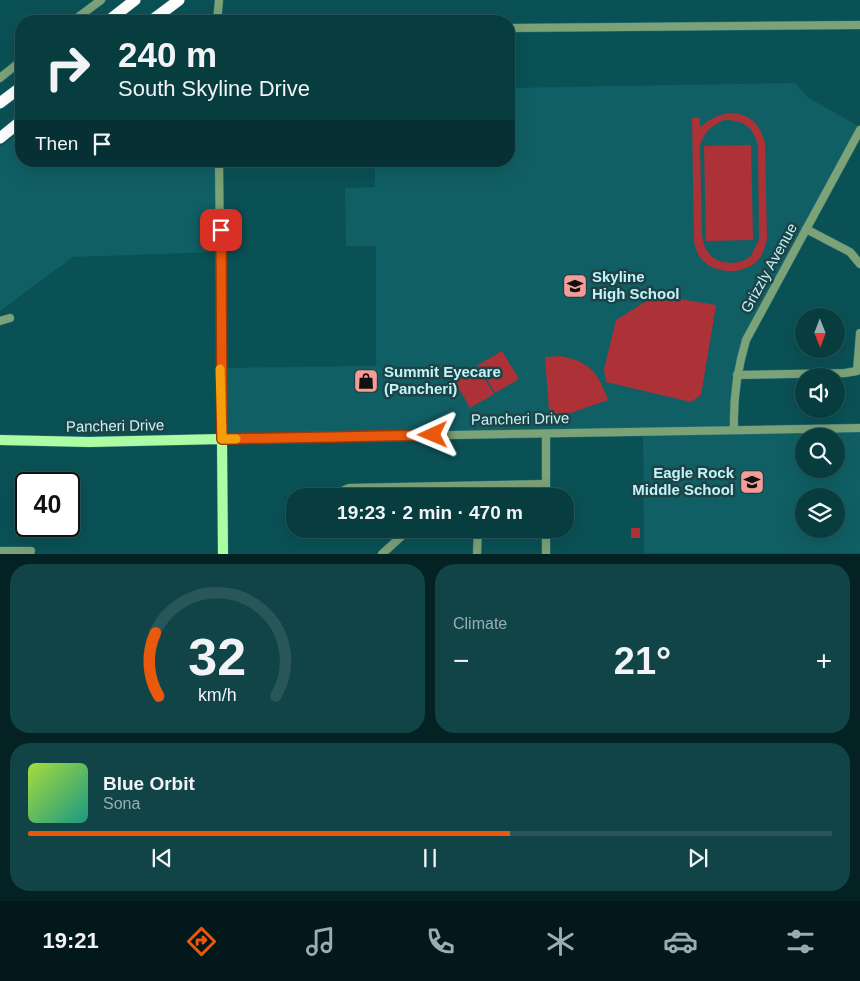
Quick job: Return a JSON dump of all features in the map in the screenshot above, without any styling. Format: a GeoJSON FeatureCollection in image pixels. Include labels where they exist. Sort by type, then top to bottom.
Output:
{"type":"FeatureCollection","features":[{"type":"Feature","properties":{"kind":"highway"},"geometry":{"type":"LineString","coordinates":[[116,15],[135,0]]}},
{"type":"Feature","properties":{"kind":"highway"},"geometry":{"type":"LineString","coordinates":[[159,15],[179,0]]}},
{"type":"Feature","properties":{"kind":"highway"},"geometry":{"type":"LineString","coordinates":[[0,103],[15,92]]}},
{"type":"Feature","properties":{"kind":"highway"},"geometry":{"type":"LineString","coordinates":[[0,138],[15,127]]}},
{"type":"Feature","properties":{"kind":"main road","name":"Pancheri Drive"},"geometry":{"type":"LineString","coordinates":[[0,440],[89,442],[222,439]]}},
{"type":"Feature","properties":{"kind":"main road"},"geometry":{"type":"LineString","coordinates":[[222,439],[223,554]]}},
{"type":"Feature","properties":{"kind":"street"},"geometry":{"type":"LineString","coordinates":[[81,15],[101,0]]}},
{"type":"Feature","properties":{"kind":"street"},"geometry":{"type":"LineString","coordinates":[[515,28],[860,25]]}},
{"type":"Feature","properties":{"kind":"street"},"geometry":{"type":"LineString","coordinates":[[0,78],[15,66]]}},
{"type":"Feature","properties":{"kind":"street","name":"Grizzly Avenue"},"geometry":{"type":"LineString","coordinates":[[734,430],[733,417],[737,375],[746,340],[860,130]]}},
{"type":"Feature","properties":{"kind":"street"},"geometry":{"type":"LineString","coordinates":[[219,167],[222,439]]}},
{"type":"Feature","properties":{"kind":"street"},"geometry":{"type":"LineString","coordinates":[[806,229],[850,252],[860,264]]}},
{"type":"Feature","properties":{"kind":"street"},"geometry":{"type":"LineString","coordinates":[[0,321],[10,318]]}},
{"type":"Feature","properties":{"kind":"street"},"geometry":{"type":"LineString","coordinates":[[737,375],[845,374],[857,371],[860,333]]}},
{"type":"Feature","properties":{"kind":"street","name":"Pancheri Drive"},"geometry":{"type":"LineString","coordinates":[[222,439],[860,428]]}},
{"type":"Feature","properties":{"kind":"street"},"geometry":{"type":"LineString","coordinates":[[546,434],[546,488]]}},
{"type":"Feature","properties":{"kind":"street"},"geometry":{"type":"LineString","coordinates":[[451,488],[546,484]]}},
{"type":"Feature","properties":{"kind":"street"},"geometry":{"type":"LineString","coordinates":[[382,554],[400,538]]}},
{"type":"Feature","properties":{"kind":"street"},"geometry":{"type":"LineString","coordinates":[[477,554],[478,538]]}},
{"type":"Feature","properties":{"kind":"street"},"geometry":{"type":"LineString","coordinates":[[546,538],[546,554]]}},
{"type":"Feature","properties":{"kind":"street"},"geometry":{"type":"LineString","coordinates":[[0,551],[31,550]]}},
{"type":"Feature","properties":{"kind":"shaded area","name":"Skyline High School"},"geometry":{"type":"Polygon","coordinates":[[[795,83],[807,97],[860,127],[746,340],[734,430],[795,429],[795,478],[845,478],[845,428],[860,428],[860,553],[644,553],[643,433],[222,439],[220,368],[376,366],[376,246],[346,246],[345,188],[375,187],[375,167],[515,167],[515,88],[795,83]]]}},
{"type":"Feature","properties":{"kind":"shaded area"},"geometry":{"type":"Polygon","coordinates":[[[733,113],[746,116],[754,122],[758,126],[765,143],[767,239],[765,248],[757,261],[742,269],[725,271],[708,265],[695,248],[692,118],[700,118],[700,127],[715,117],[733,113]],[[724,120],[706,133],[700,146],[702,236],[705,248],[712,257],[721,262],[733,263],[743,261],[751,256],[759,239],[758,145],[753,133],[746,125],[737,121],[724,120]]]}},
{"type":"Feature","properties":{"kind":"shaded area"},"geometry":{"type":"Polygon","coordinates":[[[15,136],[15,167],[216,167],[218,252],[73,257],[0,311],[0,147],[15,136]]]}},
{"type":"Feature","properties":{"kind":"shaded area"},"geometry":{"type":"Polygon","coordinates":[[[751,145],[753,240],[706,241],[704,146],[751,145]]]}},
{"type":"Feature","properties":{"kind":"shaded area"},"geometry":{"type":"Polygon","coordinates":[[[656,295],[716,305],[701,395],[691,402],[606,382],[604,369],[616,320],[656,295]]]}},
{"type":"Feature","properties":{"kind":"shaded area"},"geometry":{"type":"Polygon","coordinates":[[[502,351],[519,379],[495,393],[478,365],[502,351]]]}},
{"type":"Feature","properties":{"kind":"shaded area"},"geometry":{"type":"Polygon","coordinates":[[[560,356],[579,361],[591,369],[600,382],[608,400],[559,417],[549,410],[545,357],[560,356]]]}},
{"type":"Feature","properties":{"kind":"shaded area"},"geometry":{"type":"Polygon","coordinates":[[[477,366],[494,394],[470,408],[454,380],[477,366]]]}},
{"type":"Feature","properties":{"kind":"shaded area"},"geometry":{"type":"Polygon","coordinates":[[[631,528],[640,528],[640,538],[631,538],[631,528]]]}},
{"type":"Feature","properties":{"kind":"slow traffic"},"geometry":{"type":"LineString","coordinates":[[220,369],[222,439],[236,439]]}},
{"type":"Feature","properties":{"kind":"place","name":"Skyline High School"},"geometry":{"type":"Point","coordinates":[575,286]}},
{"type":"Feature","properties":{"kind":"place","name":"Summit Eyecare (Pancheri)"},"geometry":{"type":"Point","coordinates":[366,381]}},
{"type":"Feature","properties":{"kind":"place","name":"Eagle Rock Middle School"},"geometry":{"type":"Point","coordinates":[752,482]}},
{"type":"Feature","properties":{"kind":"route"},"geometry":{"type":"LineString","coordinates":[[221,230],[220,368],[222,439],[433,435]]}}]}
